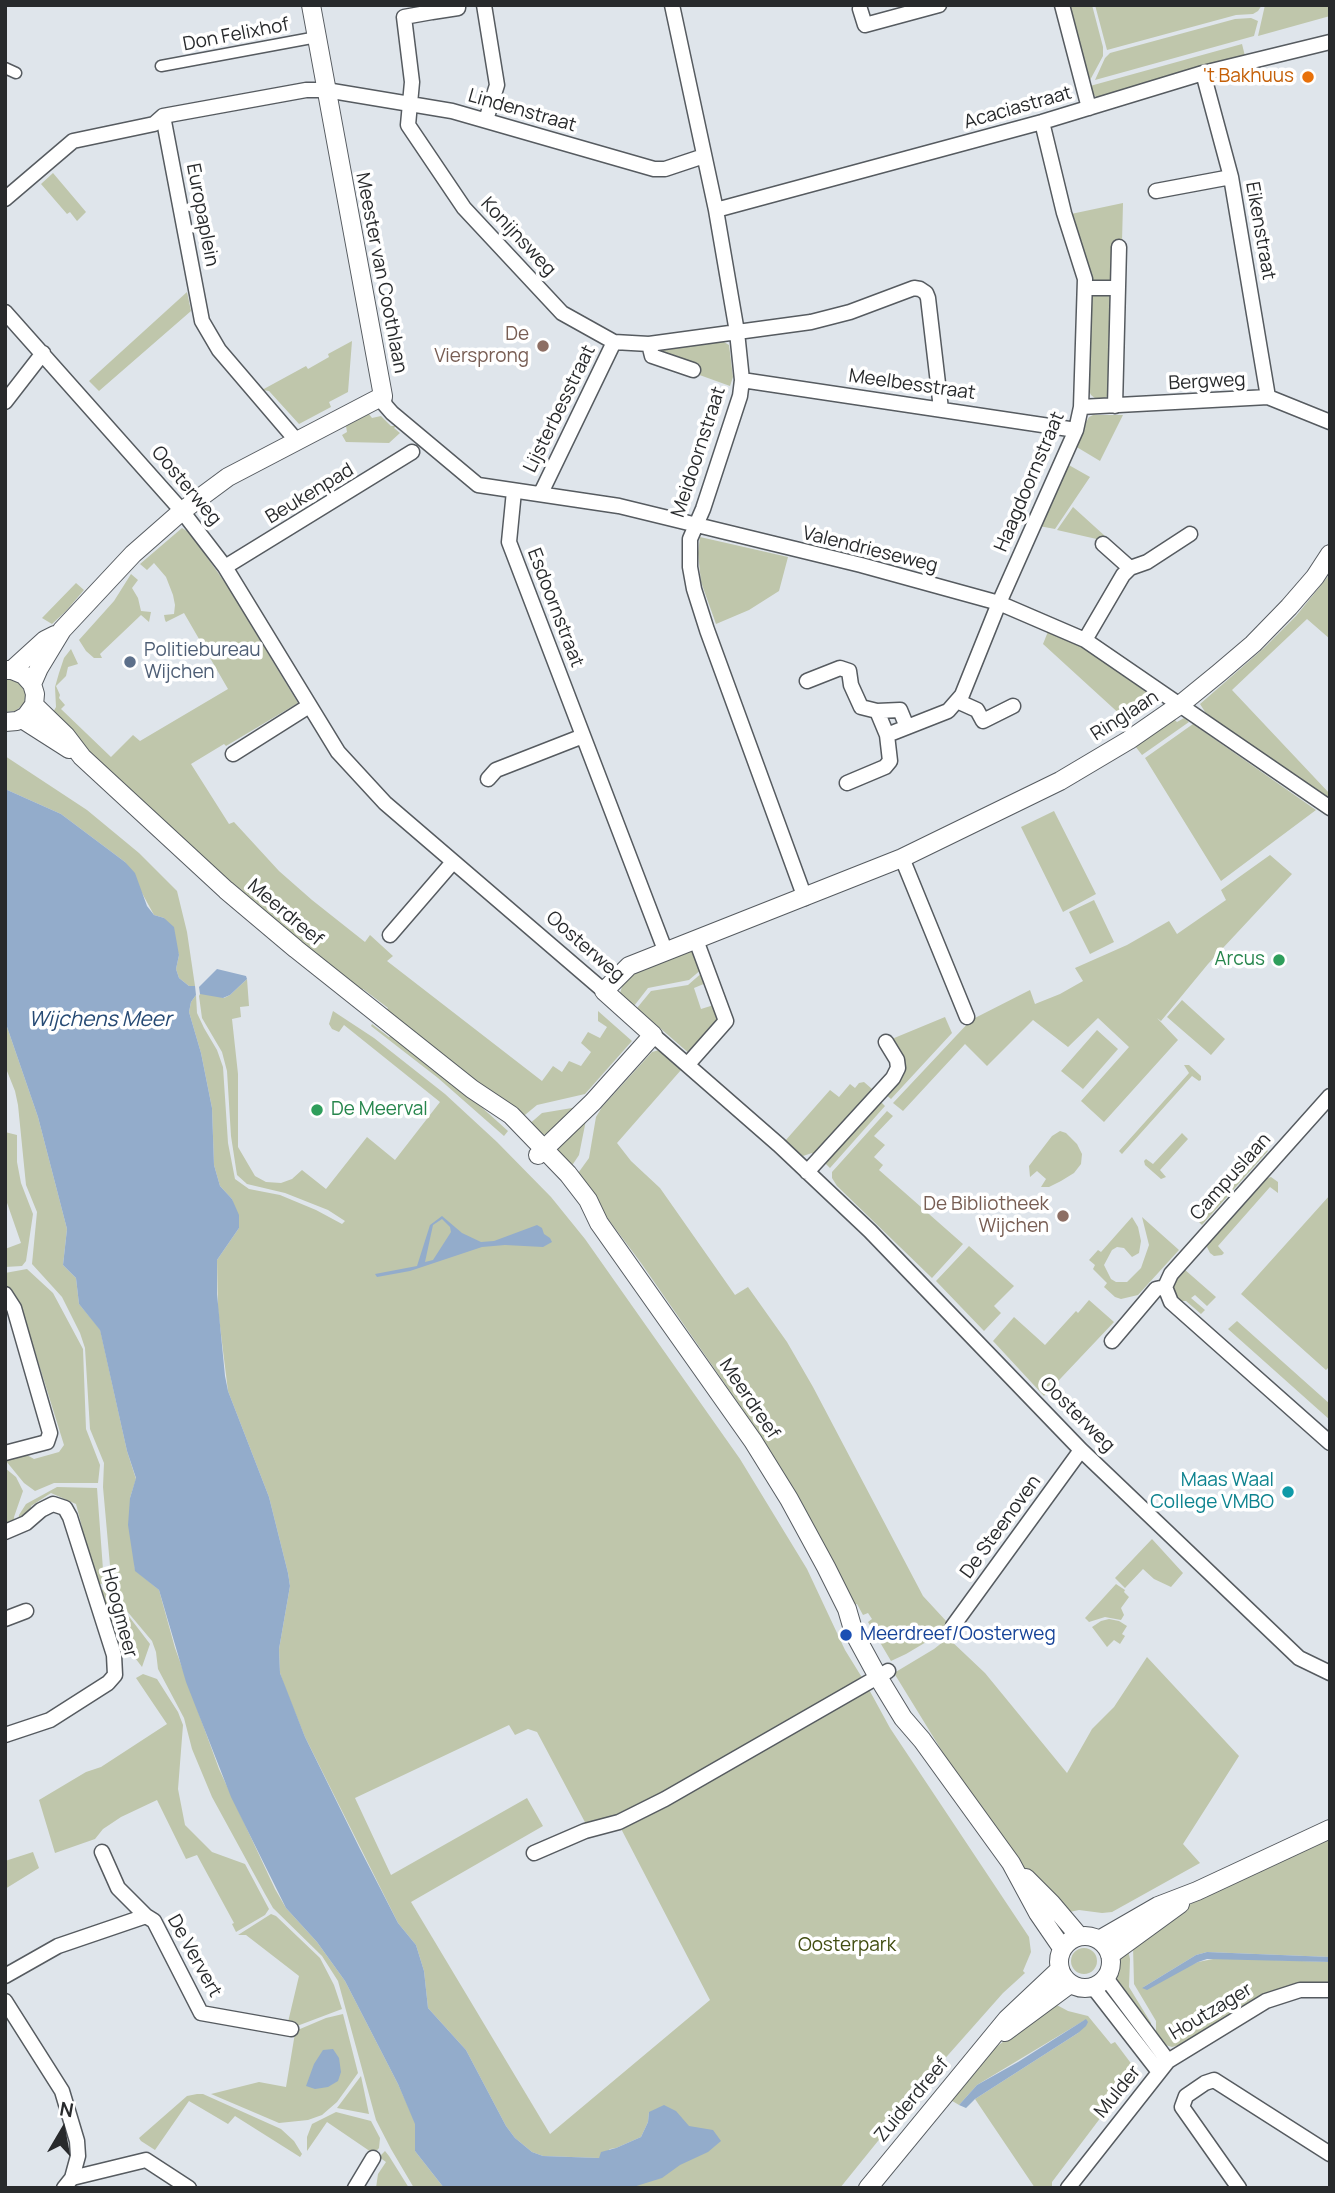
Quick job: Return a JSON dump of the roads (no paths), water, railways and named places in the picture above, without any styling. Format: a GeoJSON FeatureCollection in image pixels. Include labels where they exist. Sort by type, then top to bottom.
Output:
{"type":"FeatureCollection","features":[{"type":"Feature","properties":{"kind":"street","name":"Meester van Coothlaan"},"geometry":{"type":"LineString","coordinates":[[32,684],[59,634],[133,554],[182,511],[228,477],[383,396],[311,5]]}},
{"type":"Feature","properties":{"kind":"street"},"geometry":{"type":"LineString","coordinates":[[484,5],[497,85],[486,120]]}},
{"type":"Feature","properties":{"kind":"street","name":"Meidoornstraat"},"geometry":{"type":"LineString","coordinates":[[672,5],[716,210],[743,380],[703,509],[690,539],[690,567],[694,590],[805,898]]}},
{"type":"Feature","properties":{"kind":"street"},"geometry":{"type":"LineString","coordinates":[[860,9],[865,24],[939,5]]}},
{"type":"Feature","properties":{"kind":"street"},"geometry":{"type":"LineString","coordinates":[[1062,5],[1089,108]]}},
{"type":"Feature","properties":{"kind":"street"},"geometry":{"type":"LineString","coordinates":[[432,9],[463,6]]}},
{"type":"Feature","properties":{"kind":"street","name":"Konijnsweg"},"geometry":{"type":"LineString","coordinates":[[432,9],[404,17],[411,75],[408,125],[464,208],[562,313],[614,342],[649,344],[811,322],[850,312],[914,288],[920,289],[928,298],[941,409]]}},
{"type":"Feature","properties":{"kind":"street","name":"Don Felixhof"},"geometry":{"type":"LineString","coordinates":[[161,66],[317,37]]}},
{"type":"Feature","properties":{"kind":"street","name":"Acaciastraat"},"geometry":{"type":"LineString","coordinates":[[716,210],[1042,122],[1203,73],[1330,42]]}},
{"type":"Feature","properties":{"kind":"street"},"geometry":{"type":"LineString","coordinates":[[5,68],[16,73]]}},
{"type":"Feature","properties":{"kind":"street","name":"Eikenstraat"},"geometry":{"type":"LineString","coordinates":[[1203,73],[1231,177],[1268,397]]}},
{"type":"Feature","properties":{"kind":"street"},"geometry":{"type":"LineString","coordinates":[[5,199],[73,141],[154,124],[163,116],[293,92],[326,90]]}},
{"type":"Feature","properties":{"kind":"street","name":"Lindenstraat"},"geometry":{"type":"LineString","coordinates":[[326,90],[452,111],[654,169],[665,169],[704,156]]}},
{"type":"Feature","properties":{"kind":"street","name":"Europaplein"},"geometry":{"type":"LineString","coordinates":[[163,116],[202,321],[219,350],[296,440]]}},
{"type":"Feature","properties":{"kind":"street","name":"Haagdoornstraat"},"geometry":{"type":"LineString","coordinates":[[957,701],[962,695],[999,603],[1076,430],[1081,407],[1085,288],[1042,122]]}},
{"type":"Feature","properties":{"kind":"street"},"geometry":{"type":"LineString","coordinates":[[1156,191],[1231,177]]}},
{"type":"Feature","properties":{"kind":"street"},"geometry":{"type":"LineString","coordinates":[[1115,406],[1119,247]]}},
{"type":"Feature","properties":{"kind":"street"},"geometry":{"type":"LineString","coordinates":[[1085,288],[1118,288]]}},
{"type":"Feature","properties":{"kind":"street","name":"Oosterweg"},"geometry":{"type":"LineString","coordinates":[[5,312],[182,511],[225,567],[338,752],[385,803],[688,1064],[807,1172],[870,1231],[1081,1450],[1299,1658],[1330,1673]]}},
{"type":"Feature","properties":{"kind":"street","name":"Lijsterbesstraat"},"geometry":{"type":"LineString","coordinates":[[541,493],[614,342]]}},
{"type":"Feature","properties":{"kind":"street"},"geometry":{"type":"LineString","coordinates":[[649,344],[652,356],[693,370]]}},
{"type":"Feature","properties":{"kind":"street"},"geometry":{"type":"LineString","coordinates":[[5,402],[43,353]]}},
{"type":"Feature","properties":{"kind":"street","name":"Meelbesstraat"},"geometry":{"type":"LineString","coordinates":[[743,380],[1076,430]]}},
{"type":"Feature","properties":{"kind":"street","name":"Valendrieseweg"},"geometry":{"type":"LineString","coordinates":[[383,396],[385,405],[392,413],[478,485],[619,506],[861,565],[999,603],[1085,640],[1330,808]]}},
{"type":"Feature","properties":{"kind":"street","name":"Bergweg"},"geometry":{"type":"LineString","coordinates":[[1081,407],[1268,397],[1330,422]]}},
{"type":"Feature","properties":{"kind":"street","name":"Beukenpad"},"geometry":{"type":"LineString","coordinates":[[225,567],[412,452]]}},
{"type":"Feature","properties":{"kind":"street","name":"Esdoornstraat"},"geometry":{"type":"LineString","coordinates":[[514,491],[509,542],[665,950]]}},
{"type":"Feature","properties":{"kind":"street"},"geometry":{"type":"LineString","coordinates":[[1085,640],[1130,568],[1147,562],[1190,534]]}},
{"type":"Feature","properties":{"kind":"street"},"geometry":{"type":"LineString","coordinates":[[1103,544],[1130,568]]}},
{"type":"Feature","properties":{"kind":"street","name":"Ringlaan"},"geometry":{"type":"LineString","coordinates":[[604,991],[629,966],[902,858],[1060,781],[1129,740],[1181,704],[1262,635],[1306,587],[1330,554]]}},
{"type":"Feature","properties":{"kind":"street","name":"Meester van Coothlaan"},"geometry":{"type":"LineString","coordinates":[[9,670],[45,640],[59,634]]}},
{"type":"Feature","properties":{"kind":"street"},"geometry":{"type":"LineString","coordinates":[[807,681],[840,668],[849,671],[851,685],[861,707],[877,711],[900,710],[907,727]]}},
{"type":"Feature","properties":{"kind":"street"},"geometry":{"type":"LineString","coordinates":[[9,670],[24,675],[32,684],[35,694],[20,715]]}},
{"type":"Feature","properties":{"kind":"street"},"geometry":{"type":"LineString","coordinates":[[887,735],[948,711],[957,701],[977,710],[983,721],[1013,706]]}},
{"type":"Feature","properties":{"kind":"street"},"geometry":{"type":"LineString","coordinates":[[233,754],[309,706]]}},
{"type":"Feature","properties":{"kind":"street"},"geometry":{"type":"LineString","coordinates":[[847,783],[886,767],[890,761],[887,735],[877,711]]}},
{"type":"Feature","properties":{"kind":"street","name":"Meerdreef"},"geometry":{"type":"LineString","coordinates":[[20,715],[82,757],[226,890],[296,949],[472,1089],[511,1115],[541,1153],[582,1192],[599,1223],[753,1441],[789,1499],[847,1609],[854,1633],[883,1674],[903,1718],[1012,1863],[1079,1936]]}},
{"type":"Feature","properties":{"kind":"street"},"geometry":{"type":"LineString","coordinates":[[488,779],[496,770],[583,736]]}},
{"type":"Feature","properties":{"kind":"street"},"geometry":{"type":"LineString","coordinates":[[902,858],[967,1017]]}},
{"type":"Feature","properties":{"kind":"street"},"geometry":{"type":"LineString","coordinates":[[390,935],[453,862]]}},
{"type":"Feature","properties":{"kind":"street"},"geometry":{"type":"LineString","coordinates":[[688,1064],[726,1021],[696,940]]}},
{"type":"Feature","properties":{"kind":"street"},"geometry":{"type":"LineString","coordinates":[[541,1153],[593,1102],[653,1035]]}},
{"type":"Feature","properties":{"kind":"street"},"geometry":{"type":"LineString","coordinates":[[807,1172],[893,1078],[898,1068],[897,1060],[886,1042]]}},
{"type":"Feature","properties":{"kind":"street","name":"Campuslaan"},"geometry":{"type":"LineString","coordinates":[[1112,1342],[1156,1289],[1165,1287],[1171,1274],[1330,1096]]}},
{"type":"Feature","properties":{"kind":"street"},"geometry":{"type":"LineString","coordinates":[[1165,1287],[1171,1302],[1330,1443]]}},
{"type":"Feature","properties":{"kind":"street"},"geometry":{"type":"LineString","coordinates":[[5,1294],[14,1308],[50,1433],[47,1442],[5,1452]]}},
{"type":"Feature","properties":{"kind":"street","name":"De Steenoven"},"geometry":{"type":"LineString","coordinates":[[953,1626],[1081,1450]]}},
{"type":"Feature","properties":{"kind":"street","name":"Hoogmeer"},"geometry":{"type":"LineString","coordinates":[[5,1532],[26,1523],[53,1504],[65,1508],[114,1655],[115,1675],[50,1720],[5,1735]]}},
{"type":"Feature","properties":{"kind":"street"},"geometry":{"type":"LineString","coordinates":[[5,1619],[26,1611]]}},
{"type":"Feature","properties":{"kind":"street"},"geometry":{"type":"LineString","coordinates":[[534,1853],[585,1831],[619,1822],[665,1799],[883,1674]]}},
{"type":"Feature","properties":{"kind":"street"},"geometry":{"type":"LineString","coordinates":[[1105,1947],[1197,1891],[1330,1829]]}},
{"type":"Feature","properties":{"kind":"street","name":"De Ververt"},"geometry":{"type":"LineString","coordinates":[[103,1852],[118,1888],[154,1921],[201,2013],[291,2029]]}},
{"type":"Feature","properties":{"kind":"street","name":"Meerdreef"},"geometry":{"type":"LineString","coordinates":[[1012,1863],[1038,1913],[1062,1948]]}},
{"type":"Feature","properties":{"kind":"street","name":"De Ververt"},"geometry":{"type":"LineString","coordinates":[[5,1976],[58,1946],[146,1916]]}},
{"type":"Feature","properties":{"kind":"street"},"geometry":{"type":"LineString","coordinates":[[1090,1936],[1105,1947],[1111,1963],[1099,1983],[1078,1987],[1065,1977],[1058,1962],[1062,1948],[1072,1938],[1090,1936]]}},
{"type":"Feature","properties":{"kind":"street","name":"Zuiderdreef"},"geometry":{"type":"LineString","coordinates":[[868,2188],[1021,2004],[1065,1977]]}},
{"type":"Feature","properties":{"kind":"street","name":"Mulder"},"geometry":{"type":"LineString","coordinates":[[1068,2188],[1164,2066],[1099,1983]]}},
{"type":"Feature","properties":{"kind":"street","name":"Houtzager"},"geometry":{"type":"LineString","coordinates":[[1164,2066],[1266,2001],[1300,1990],[1330,1990]]}},
{"type":"Feature","properties":{"kind":"street"},"geometry":{"type":"LineString","coordinates":[[8,2010],[62,2091],[77,2141],[78,2156],[68,2183]]}},
{"type":"Feature","properties":{"kind":"street"},"geometry":{"type":"LineString","coordinates":[[1239,2188],[1182,2108],[1186,2096],[1205,2083],[1214,2080],[1330,2154]]}},
{"type":"Feature","properties":{"kind":"street"},"geometry":{"type":"LineString","coordinates":[[355,2188],[373,2158]]}},
{"type":"Feature","properties":{"kind":"street"},"geometry":{"type":"LineString","coordinates":[[68,2183],[146,2160],[189,2188]]}},
{"type":"Feature","properties":{"kind":"water","name":"Wijchens Meer"},"geometry":{"type":"Polygon","coordinates":[[[5,789],[61,814],[125,862],[135,873],[147,906],[154,915],[164,918],[174,927],[179,955],[176,969],[179,978],[189,986],[195,986],[196,995],[189,1012],[201,1053],[212,1108],[214,1165],[220,1186],[232,1199],[239,1215],[239,1228],[217,1260],[217,1294],[225,1376],[228,1391],[269,1497],[290,1586],[279,1649],[280,1673],[305,1737],[360,1849],[398,1923],[416,1945],[424,1971],[428,2008],[466,2050],[506,2126],[515,2138],[532,2152],[543,2156],[599,2158],[601,2152],[641,2137],[649,2112],[664,2105],[676,2111],[689,2126],[713,2130],[721,2141],[708,2152],[680,2165],[662,2178],[630,2188],[444,2188],[415,2151],[415,2124],[398,2084],[345,1981],[317,1942],[286,1908],[231,1797],[186,1682],[159,1590],[135,1571],[128,1525],[130,1498],[136,1478],[127,1451],[100,1330],[79,1304],[76,1278],[63,1265],[67,1229],[38,1117],[5,1021],[5,789]]]}},
{"type":"Feature","properties":{"kind":"water"},"geometry":{"type":"Polygon","coordinates":[[[217,969],[246,976],[247,979],[223,998],[200,994],[199,987],[217,969]]]}},
{"type":"Feature","properties":{"kind":"water"},"geometry":{"type":"Polygon","coordinates":[[[442,1216],[462,1233],[481,1242],[494,1241],[537,1225],[552,1242],[543,1247],[482,1247],[410,1271],[377,1277],[375,1274],[417,1266],[430,1225],[442,1216]],[[442,1219],[433,1225],[425,1262],[433,1260],[451,1232],[442,1219]]]}},
{"type":"Feature","properties":{"kind":"water"},"geometry":{"type":"Polygon","coordinates":[[[1207,1952],[1330,1957],[1330,1962],[1207,1959],[1147,1990],[1142,1988],[1196,1955],[1207,1952]]]}},
{"type":"Feature","properties":{"kind":"water"},"geometry":{"type":"Polygon","coordinates":[[[1086,2019],[1086,2026],[1078,2033],[975,2099],[966,2108],[959,2105],[977,2085],[1086,2019]]]}},
{"type":"Feature","properties":{"kind":"water"},"geometry":{"type":"Polygon","coordinates":[[[333,2049],[339,2058],[341,2072],[338,2081],[328,2087],[315,2089],[306,2086],[314,2064],[323,2050],[333,2049]]]}},
{"type":"Feature","properties":{"kind":"place","name":"'t Bakhuus"},"geometry":{"type":"Point","coordinates":[1308,77]}},
{"type":"Feature","properties":{"kind":"place","name":"De Viersprong"},"geometry":{"type":"Point","coordinates":[543,346]}},
{"type":"Feature","properties":{"kind":"place","name":"Politiebureau Wijchen"},"geometry":{"type":"Point","coordinates":[130,662]}},
{"type":"Feature","properties":{"kind":"place","name":"Arcus"},"geometry":{"type":"Point","coordinates":[1279,960]}},
{"type":"Feature","properties":{"kind":"place","name":"De Meerval"},"geometry":{"type":"Point","coordinates":[317,1110]}},
{"type":"Feature","properties":{"kind":"place","name":"De Bibliotheek Wijchen"},"geometry":{"type":"Point","coordinates":[1063,1216]}},
{"type":"Feature","properties":{"kind":"place","name":"Maas Waal College VMBO"},"geometry":{"type":"Point","coordinates":[1288,1492]}},
{"type":"Feature","properties":{"kind":"place","name":"Meerdreef/Oosterweg"},"geometry":{"type":"Point","coordinates":[846,1635]}},
{"type":"Feature","properties":{"kind":"park label","name":"Oosterpark"},"geometry":{"type":"Point","coordinates":[847,1946]}}]}
